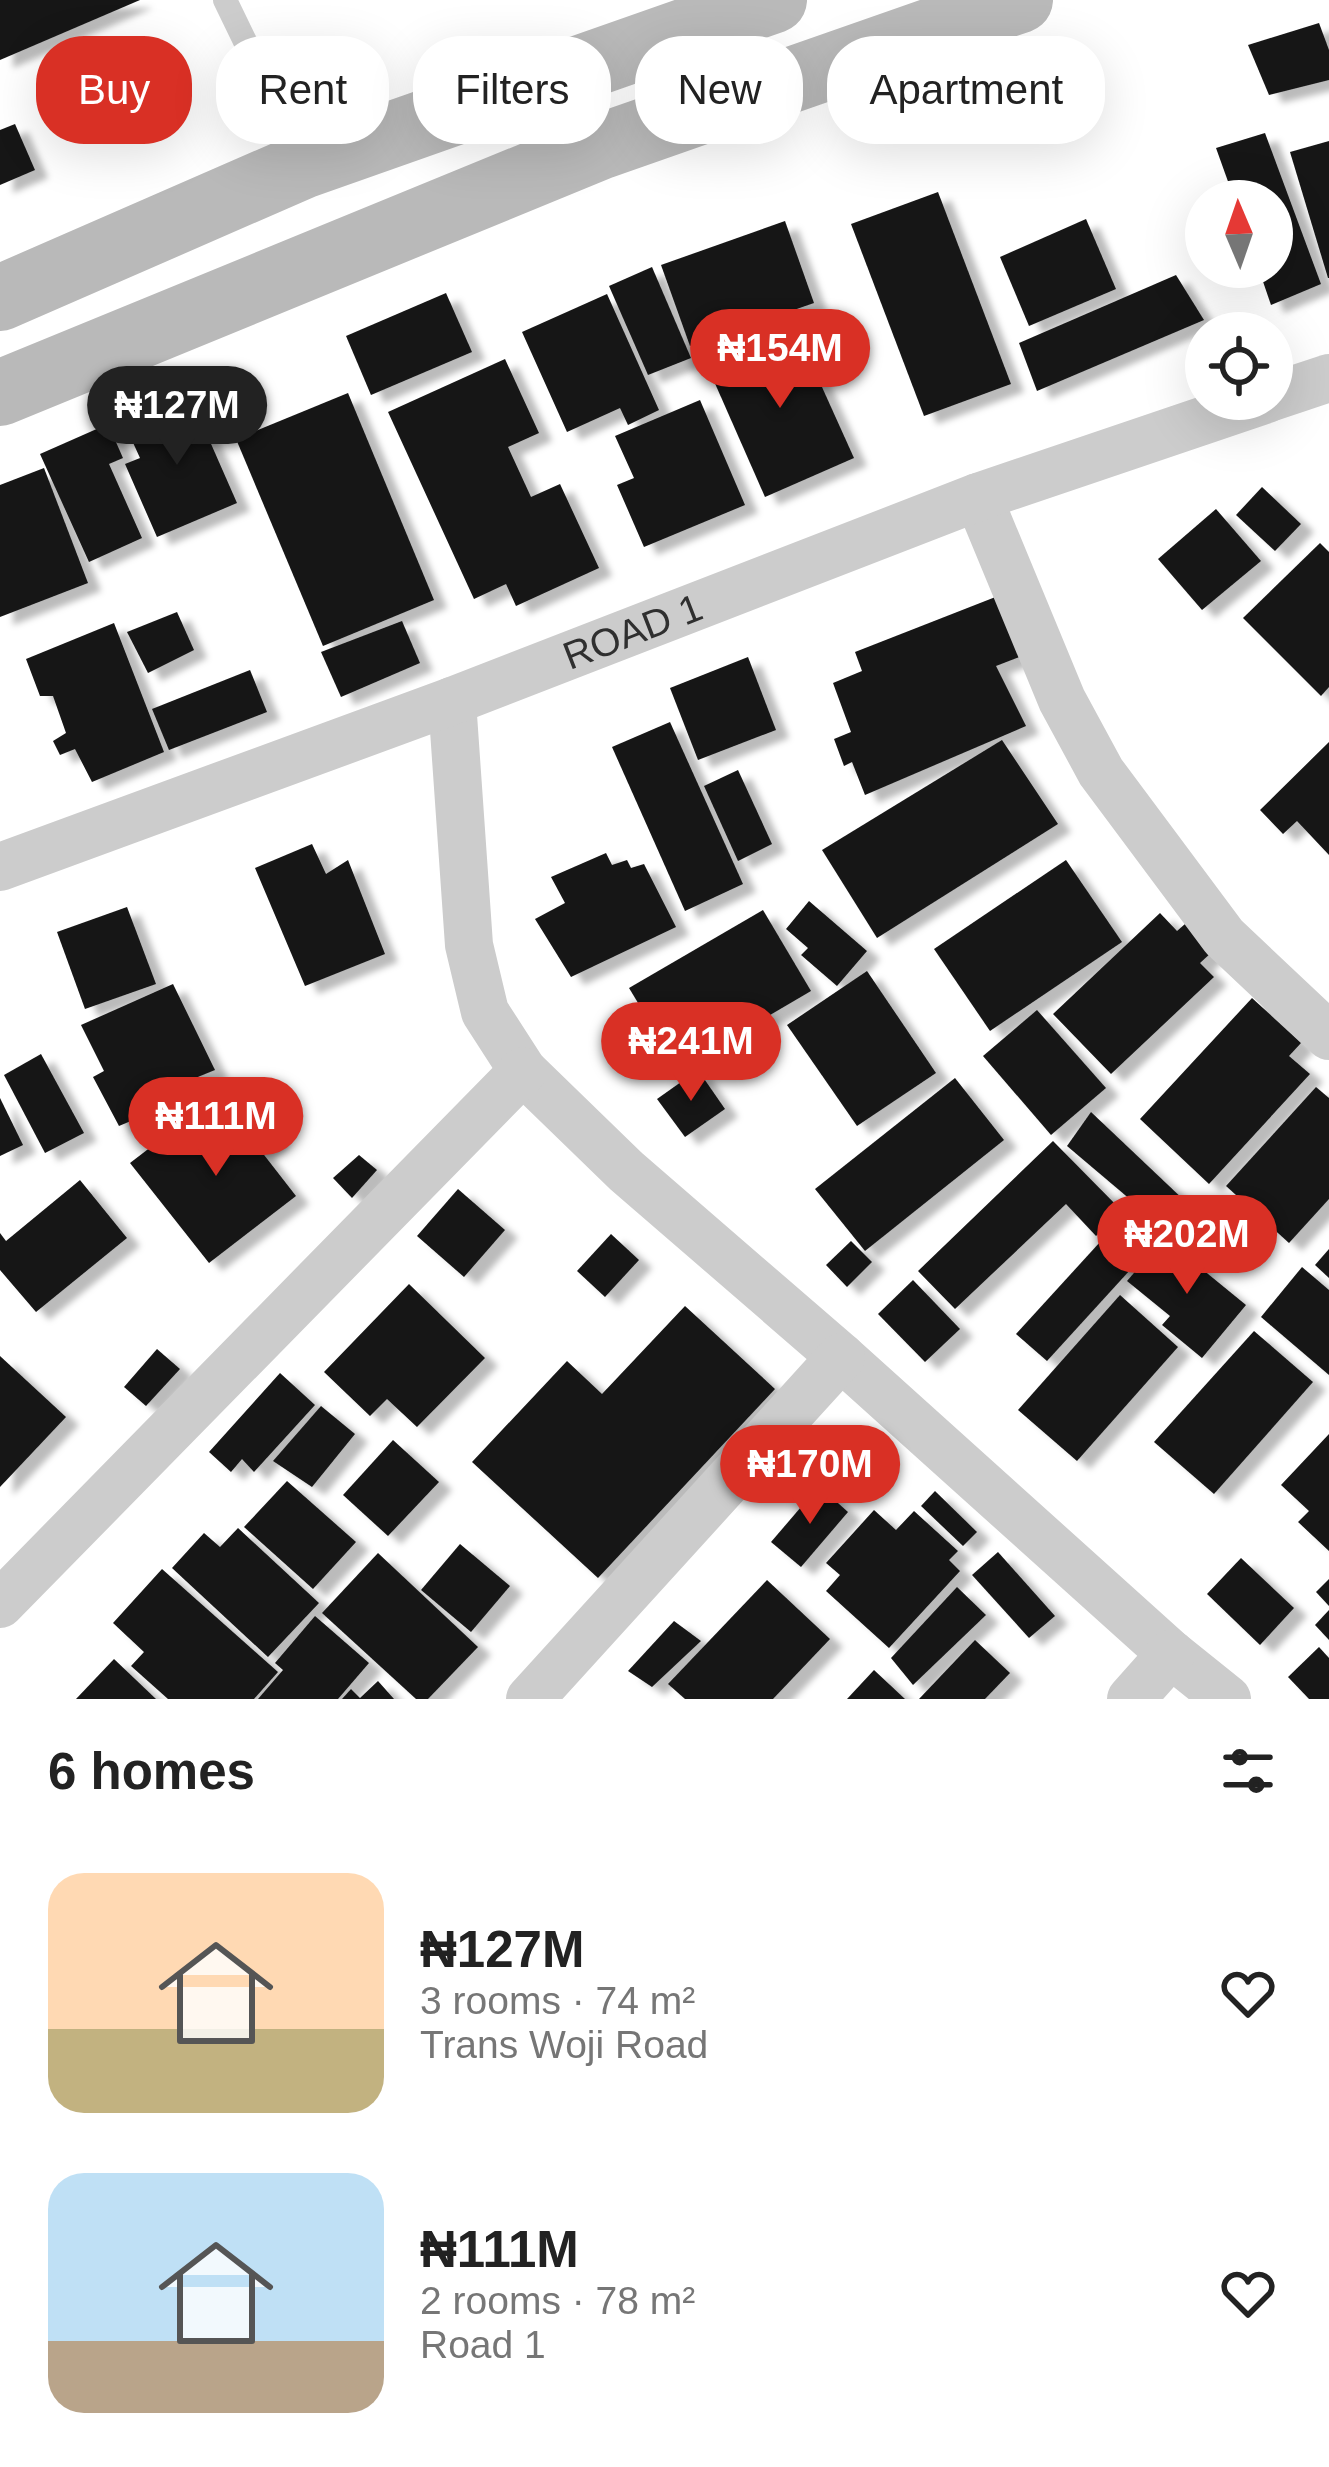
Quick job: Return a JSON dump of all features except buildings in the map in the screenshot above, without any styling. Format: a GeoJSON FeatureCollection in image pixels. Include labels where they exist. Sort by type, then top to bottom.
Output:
{"type":"FeatureCollection","features":[{"type":"Feature","properties":{"kind":"main road"},"geometry":{"type":"LineString","coordinates":[[803,76],[1020,0]]}},
{"type":"Feature","properties":{"kind":"main road"},"geometry":{"type":"LineString","coordinates":[[0,298],[305,165],[758,3],[763,36]]}},
{"type":"Feature","properties":{"kind":"main road"},"geometry":{"type":"LineString","coordinates":[[0,393],[635,134]]}},
{"type":"Feature","properties":{"kind":"street","name":"ROAD 1"},"geometry":{"type":"LineString","coordinates":[[1293,390],[1329,378]]}},
{"type":"Feature","properties":{"kind":"street","name":"ROAD 1"},"geometry":{"type":"LineString","coordinates":[[0,867],[452,701],[978,497],[1204,420]]}},
{"type":"Feature","properties":{"kind":"street"},"geometry":{"type":"LineString","coordinates":[[978,497],[1062,700],[1101,772],[1224,937],[1329,1036]]}},
{"type":"Feature","properties":{"kind":"street"},"geometry":{"type":"LineString","coordinates":[[452,701],[469,945],[485,1012],[523,1071],[626,1171],[1227,1699]]}},
{"type":"Feature","properties":{"kind":"street"},"geometry":{"type":"LineString","coordinates":[[1,1602],[523,1071]]}},
{"type":"Feature","properties":{"kind":"street"},"geometry":{"type":"LineString","coordinates":[[530,1699],[841,1357]]}},
{"type":"Feature","properties":{"kind":"street"},"geometry":{"type":"LineString","coordinates":[[1131,1699],[1171,1654]]}},
{"type":"Feature","properties":{"kind":"lane"},"geometry":{"type":"LineString","coordinates":[[225,0],[305,165]]}}]}
